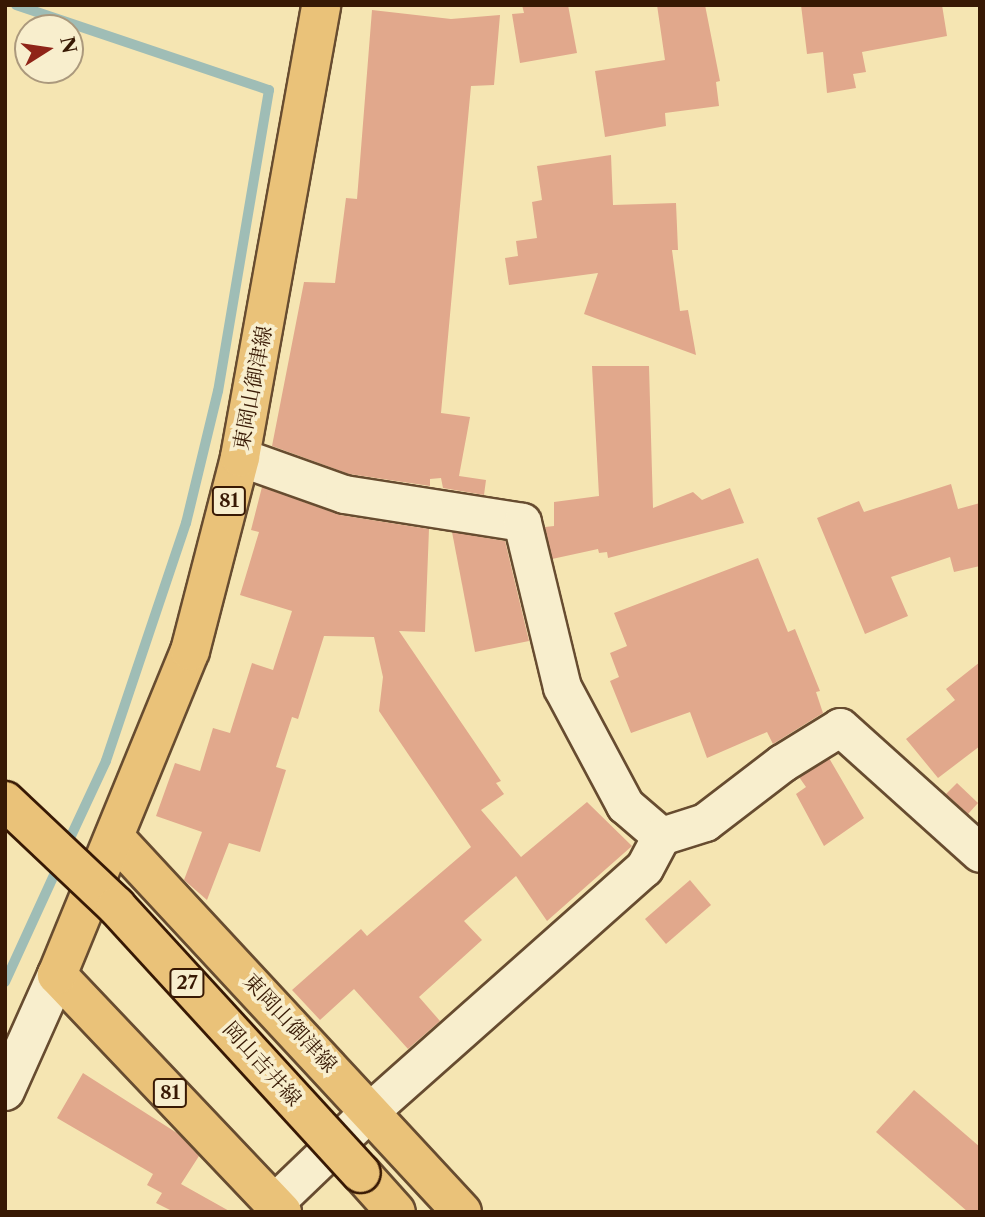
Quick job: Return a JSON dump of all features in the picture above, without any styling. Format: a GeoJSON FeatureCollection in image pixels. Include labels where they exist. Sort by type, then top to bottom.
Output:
{"type":"FeatureCollection","features":[{"type":"Feature","properties":{"kind":"main road","name":"東岡山御津線"},"geometry":{"type":"LineString","coordinates":[[57,975],[190,651],[240,457],[321,5]]}},
{"type":"Feature","properties":{"kind":"main road","name":"岡山吉井線"},"geometry":{"type":"LineString","coordinates":[[5,801],[116,906],[397,1212]]}},
{"type":"Feature","properties":{"kind":"main road","name":"東岡山御津線"},"geometry":{"type":"LineString","coordinates":[[115,838],[371,1110],[462,1212]]}},
{"type":"Feature","properties":{"kind":"main road","name":"81"},"geometry":{"type":"LineString","coordinates":[[57,975],[278,1208]]}},
{"type":"Feature","properties":{"kind":"street"},"geometry":{"type":"LineString","coordinates":[[240,457],[344,494],[522,522],[562,687],[625,805],[661,836]]}},
{"type":"Feature","properties":{"kind":"street"},"geometry":{"type":"LineString","coordinates":[[278,1208],[371,1110],[644,867],[661,836],[705,822],[782,764],[841,727],[980,853]]}},
{"type":"Feature","properties":{"kind":"street"},"geometry":{"type":"LineString","coordinates":[[5,1091],[57,975]]}},
{"type":"Feature","properties":{"kind":"building"},"geometry":{"type":"Polygon","coordinates":[[[522,5],[568,5],[577,53],[520,63],[512,14],[524,13],[522,5]]]}},
{"type":"Feature","properties":{"kind":"building"},"geometry":{"type":"Polygon","coordinates":[[[657,5],[705,5],[720,81],[716,82],[719,106],[665,113],[666,126],[605,137],[595,71],[665,60],[657,5]]]}},
{"type":"Feature","properties":{"kind":"building"},"geometry":{"type":"Polygon","coordinates":[[[801,5],[942,5],[947,36],[862,52],[866,72],[853,74],[856,88],[827,93],[823,52],[807,54],[801,5]]]}},
{"type":"Feature","properties":{"kind":"building"},"geometry":{"type":"Polygon","coordinates":[[[372,10],[451,19],[500,15],[494,85],[471,86],[441,413],[470,417],[459,476],[486,480],[484,495],[443,488],[441,478],[430,479],[430,486],[349,474],[272,446],[304,282],[335,283],[346,198],[357,199],[372,10]]]}},
{"type":"Feature","properties":{"kind":"building"},"geometry":{"type":"Polygon","coordinates":[[[611,155],[613,205],[676,203],[678,250],[672,250],[680,311],[688,310],[696,355],[584,314],[598,273],[509,285],[505,258],[518,256],[516,241],[537,238],[532,202],[542,200],[537,166],[611,155]]]}},
{"type":"Feature","properties":{"kind":"building"},"geometry":{"type":"Polygon","coordinates":[[[592,366],[649,366],[653,508],[693,492],[702,500],[730,488],[744,523],[608,558],[607,552],[599,553],[598,549],[552,559],[545,527],[554,526],[554,502],[599,496],[592,366]]]}},
{"type":"Feature","properties":{"kind":"building"},"geometry":{"type":"Polygon","coordinates":[[[951,484],[958,509],[980,503],[980,566],[954,572],[950,557],[891,577],[908,616],[865,634],[817,518],[859,501],[864,512],[951,484]]]}},
{"type":"Feature","properties":{"kind":"building"},"geometry":{"type":"Polygon","coordinates":[[[262,487],[340,515],[429,529],[425,632],[399,631],[501,781],[496,783],[504,794],[481,810],[521,857],[587,802],[632,846],[547,921],[516,876],[464,921],[482,940],[419,997],[440,1021],[408,1049],[354,989],[320,1020],[292,990],[361,929],[367,936],[471,847],[379,711],[383,677],[374,637],[324,636],[298,719],[292,717],[276,767],[286,770],[260,852],[229,843],[207,900],[184,880],[202,832],[156,816],[175,763],[200,771],[213,728],[230,733],[252,663],[273,670],[292,611],[240,595],[259,532],[251,530],[262,487]]]}},
{"type":"Feature","properties":{"kind":"building"},"geometry":{"type":"Polygon","coordinates":[[[452,532],[505,541],[529,641],[475,652],[452,532]]]}},
{"type":"Feature","properties":{"kind":"building"},"geometry":{"type":"Polygon","coordinates":[[[758,558],[788,632],[795,629],[820,691],[816,692],[823,713],[773,744],[767,732],[707,758],[690,712],[631,733],[610,681],[619,677],[610,653],[627,646],[614,613],[758,558]]]}},
{"type":"Feature","properties":{"kind":"building"},"geometry":{"type":"Polygon","coordinates":[[[980,662],[980,746],[938,778],[906,739],[955,700],[946,689],[980,662]]]}},
{"type":"Feature","properties":{"kind":"building"},"geometry":{"type":"Polygon","coordinates":[[[829,758],[864,818],[824,846],[796,794],[806,787],[799,777],[829,758]]]}},
{"type":"Feature","properties":{"kind":"building"},"geometry":{"type":"Polygon","coordinates":[[[957,783],[978,803],[968,814],[946,794],[957,783]]]}},
{"type":"Feature","properties":{"kind":"building"},"geometry":{"type":"Polygon","coordinates":[[[690,880],[711,905],[666,944],[645,919],[690,880]]]}},
{"type":"Feature","properties":{"kind":"building"},"geometry":{"type":"Polygon","coordinates":[[[83,1073],[177,1133],[199,1156],[181,1184],[231,1212],[174,1212],[156,1203],[162,1193],[147,1185],[153,1174],[57,1118],[83,1073]]]}},
{"type":"Feature","properties":{"kind":"building"},"geometry":{"type":"Polygon","coordinates":[[[914,1090],[980,1147],[980,1212],[968,1212],[876,1132],[914,1090]]]}},
{"type":"Feature","properties":{"kind":"waterway"},"geometry":{"type":"LineString","coordinates":[[16,5],[269,90],[218,391],[186,523],[106,761],[65,849]]}},
{"type":"Feature","properties":{"kind":"waterway"},"geometry":{"type":"LineString","coordinates":[[5,982],[59,864]]}}]}
